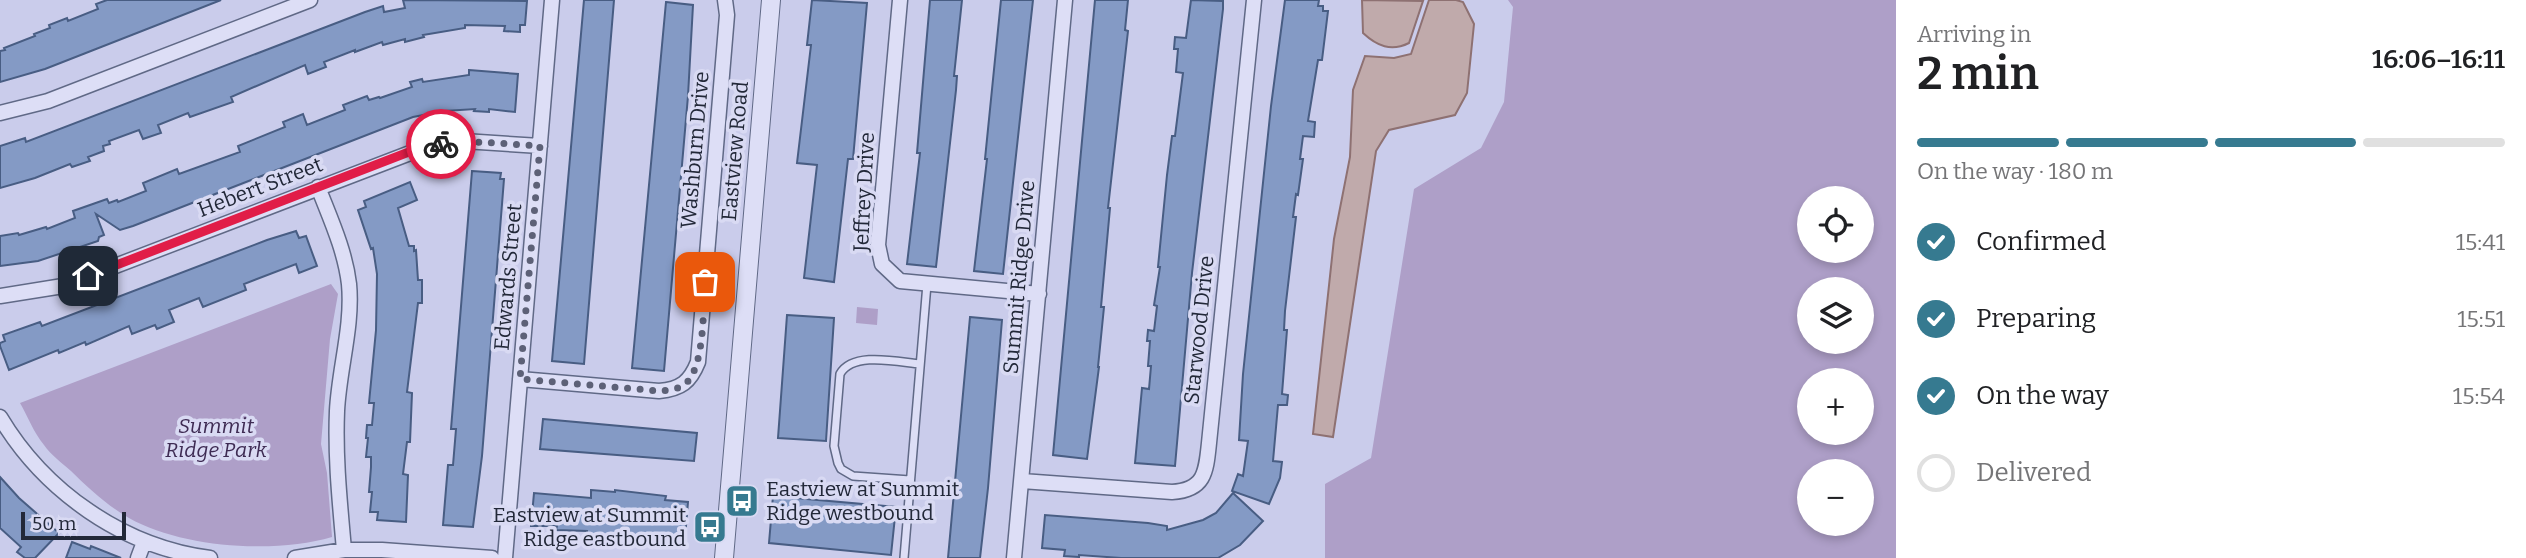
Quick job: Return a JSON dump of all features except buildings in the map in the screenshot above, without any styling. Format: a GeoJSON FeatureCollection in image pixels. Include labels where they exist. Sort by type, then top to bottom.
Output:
{"type":"FeatureCollection","features":[{"type":"Feature","properties":{"kind":"street"},"geometry":{"type":"LineString","coordinates":[[0,113],[48,101],[310,0]]}},
{"type":"Feature","properties":{"kind":"street","name":"Edwards Street"},"geometry":{"type":"LineString","coordinates":[[505,558],[552,0]]}},
{"type":"Feature","properties":{"kind":"street","name":"Washburn Drive"},"geometry":{"type":"LineString","coordinates":[[520,379],[659,391],[673,390],[684,385],[693,375],[698,362],[727,15],[725,0]]}},
{"type":"Feature","properties":{"kind":"street","name":"Eastview Road"},"geometry":{"type":"LineString","coordinates":[[724,558],[771,0]]}},
{"type":"Feature","properties":{"kind":"street","name":"Jeffrey Drive"},"geometry":{"type":"LineString","coordinates":[[900,0],[879,257],[888,272],[900,281],[1039,294]]}},
{"type":"Feature","properties":{"kind":"street","name":"Summit Ridge Drive"},"geometry":{"type":"LineString","coordinates":[[1014,558],[1065,0]]}},
{"type":"Feature","properties":{"kind":"street","name":"Starwood Drive"},"geometry":{"type":"LineString","coordinates":[[1022,481],[1184,492],[1203,478],[1209,443],[1254,0]]}},
{"type":"Feature","properties":{"kind":"street","name":"Hebert Street"},"geometry":{"type":"LineString","coordinates":[[0,296],[63,286],[431,145],[464,141],[540,146]]}},
{"type":"Feature","properties":{"kind":"street"},"geometry":{"type":"LineString","coordinates":[[318,187],[341,249],[349,285],[337,409],[336,462],[344,550]]}},
{"type":"Feature","properties":{"kind":"street"},"geometry":{"type":"LineString","coordinates":[[0,416],[18,443],[59,487],[87,511],[144,542],[210,558]]}},
{"type":"Feature","properties":{"kind":"street"},"geometry":{"type":"LineString","coordinates":[[138,558],[144,542]]}},
{"type":"Feature","properties":{"kind":"street"},"geometry":{"type":"LineString","coordinates":[[295,558],[344,550],[492,558]]}},
{"type":"Feature","properties":{"kind":"lane"},"geometry":{"type":"LineString","coordinates":[[904,558],[927,285]]}},
{"type":"Feature","properties":{"kind":"lane"},"geometry":{"type":"LineString","coordinates":[[911,480],[853,476],[841,469],[834,446],[840,374],[847,365],[860,360],[920,364]]}},
{"type":"Feature","properties":{"kind":"green space"},"geometry":{"type":"Polygon","coordinates":[[[1508,0],[1896,0],[1896,558],[1325,558],[1325,484],[1371,458],[1414,189],[1481,148],[1504,102],[1513,7],[1508,0]]]}},
{"type":"Feature","properties":{"kind":"green space","name":"Summit Ridge Park"},"geometry":{"type":"Polygon","coordinates":[[[331,284],[338,294],[330,339],[321,444],[327,473],[332,537],[284,545],[229,545],[201,542],[151,528],[113,508],[53,456],[37,435],[20,403],[331,284]]]}},
{"type":"Feature","properties":{"kind":"green space"},"geometry":{"type":"Polygon","coordinates":[[[857,307],[878,309],[877,325],[856,323],[857,307]]]}},
{"type":"Feature","properties":{"kind":"shaded area"},"geometry":{"type":"Polygon","coordinates":[[[1362,0],[1423,1],[1409,43],[1396,47],[1384,46],[1363,33],[1362,0]]]}},
{"type":"Feature","properties":{"kind":"shaded area"},"geometry":{"type":"Polygon","coordinates":[[[1429,0],[1463,2],[1474,24],[1467,93],[1455,115],[1389,130],[1376,151],[1333,437],[1313,434],[1334,239],[1350,157],[1353,90],[1365,56],[1394,58],[1411,54],[1429,0]]]}},
{"type":"Feature","properties":{"kind":"way so far"},"geometry":{"type":"LineString","coordinates":[[441,144],[464,141],[540,146],[520,379],[659,391],[673,390],[684,385],[693,375],[698,362],[705,282]]}},
{"type":"Feature","properties":{"kind":"place","name":"Eastview at Summit Ridge westbound"},"geometry":{"type":"Point","coordinates":[742,501]}},
{"type":"Feature","properties":{"kind":"place","name":"Eastview at Summit Ridge eastbound"},"geometry":{"type":"Point","coordinates":[710,527]}},
{"type":"Feature","properties":{"kind":"route"},"geometry":{"type":"LineString","coordinates":[[88,276],[414,150],[441,144]]}}]}
